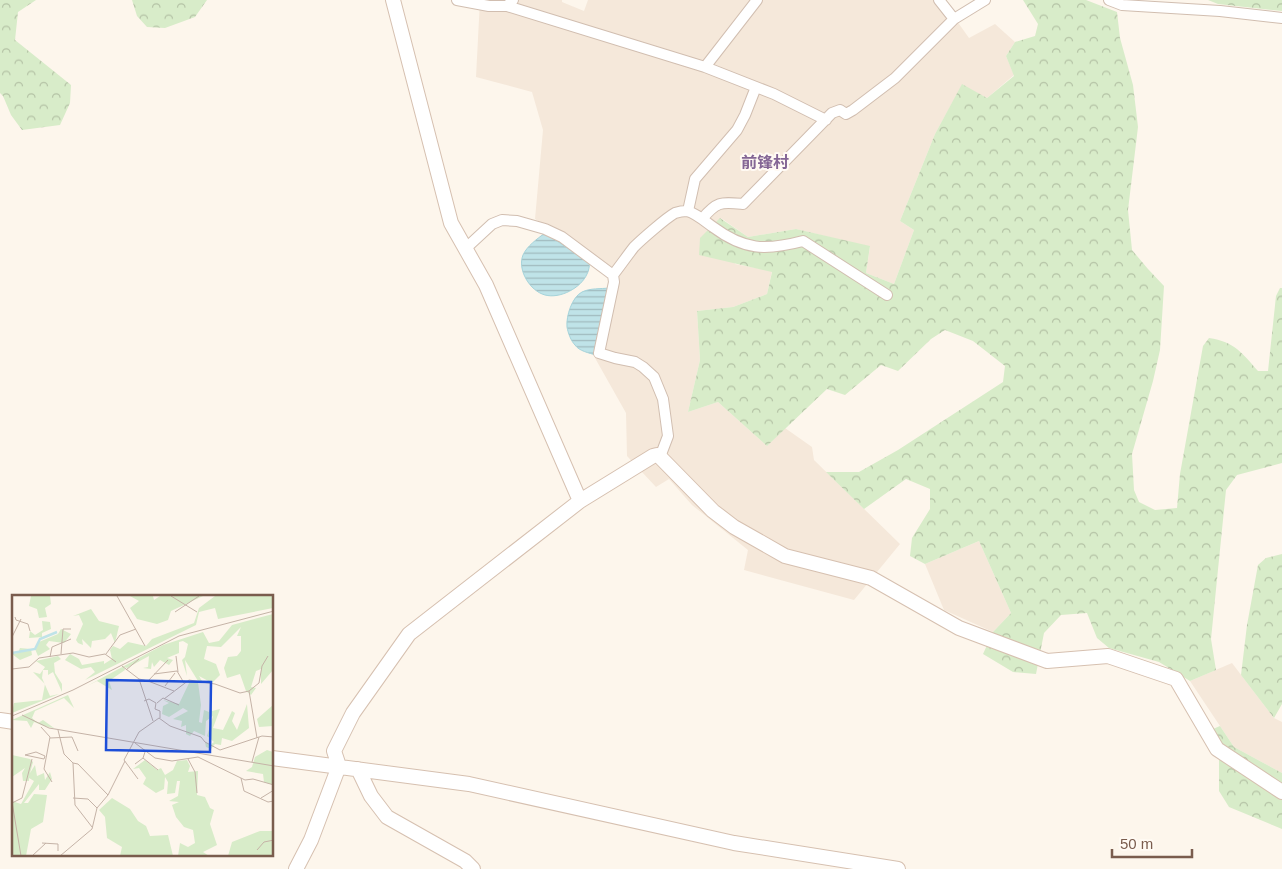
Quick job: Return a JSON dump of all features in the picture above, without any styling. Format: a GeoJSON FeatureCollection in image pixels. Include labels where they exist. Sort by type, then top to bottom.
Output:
{"type":"FeatureCollection","features":[{"type":"Feature","properties":{"kind":"street"},"geometry":{"type":"LineString","coordinates":[[394,0],[451,223],[486,285],[580,502]]}},
{"type":"Feature","properties":{"kind":"street"},"geometry":{"type":"LineString","coordinates":[[457,0],[489,6],[510,3],[706,68],[774,94],[826,120]]}},
{"type":"Feature","properties":{"kind":"street"},"geometry":{"type":"LineString","coordinates":[[706,68],[756,0]]}},
{"type":"Feature","properties":{"kind":"street"},"geometry":{"type":"LineString","coordinates":[[939,0],[954,19]]}},
{"type":"Feature","properties":{"kind":"street"},"geometry":{"type":"LineString","coordinates":[[702,219],[710,208],[723,202],[743,204],[832,113],[840,110],[846,114],[895,78],[954,19],[985,0]]}},
{"type":"Feature","properties":{"kind":"street"},"geometry":{"type":"LineString","coordinates":[[1109,0],[1122,5],[1220,11],[1282,18]]}},
{"type":"Feature","properties":{"kind":"street"},"geometry":{"type":"LineString","coordinates":[[688,211],[695,180],[737,130],[745,116],[756,87]]}},
{"type":"Feature","properties":{"kind":"street"},"geometry":{"type":"LineString","coordinates":[[660,457],[668,436],[663,399],[654,377],[635,362],[599,353],[614,282],[613,275],[635,246],[675,213],[688,211],[726,236],[743,244],[762,247],[784,246],[803,241],[887,295]]}},
{"type":"Feature","properties":{"kind":"street"},"geometry":{"type":"LineString","coordinates":[[465,249],[492,224],[502,220],[517,221],[545,229],[562,238],[613,275]]}},
{"type":"Feature","properties":{"kind":"street"},"geometry":{"type":"LineString","coordinates":[[296,869],[311,840],[339,766],[334,751],[353,713],[409,634],[580,502],[657,455],[713,512],[734,527],[785,556],[871,578],[959,628],[1046,661],[1108,656],[1176,679],[1217,749],[1282,792]]}},
{"type":"Feature","properties":{"kind":"street"},"geometry":{"type":"LineString","coordinates":[[274,758],[469,784],[734,843],[898,869]]}},
{"type":"Feature","properties":{"kind":"street"},"geometry":{"type":"LineString","coordinates":[[358,769],[371,796],[387,817],[464,861],[473,869]]}},
{"type":"Feature","properties":{"kind":"shaded area"},"geometry":{"type":"Polygon","coordinates":[[[480,0],[562,0],[562,2],[584,11],[588,0],[942,0],[969,38],[995,24],[1015,42],[1006,56],[1014,75],[987,98],[962,85],[935,134],[900,221],[914,230],[894,284],[866,273],[870,247],[796,229],[748,237],[721,218],[735,264],[772,271],[767,294],[733,307],[697,311],[700,360],[688,412],[718,402],[767,446],[785,428],[812,447],[814,460],[900,544],[854,600],[744,570],[748,550],[692,505],[669,479],[656,487],[627,456],[626,413],[595,358],[613,268],[535,219],[543,130],[532,92],[476,77],[480,0]]]}},
{"type":"Feature","properties":{"kind":"shaded area"},"geometry":{"type":"Polygon","coordinates":[[[979,541],[1011,613],[993,632],[944,610],[925,564],[979,541]]]}},
{"type":"Feature","properties":{"kind":"shaded area"},"geometry":{"type":"Polygon","coordinates":[[[1232,663],[1274,718],[1282,722],[1282,773],[1234,747],[1190,681],[1232,663]]]}},
{"type":"Feature","properties":{"kind":"green space"},"geometry":{"type":"Polygon","coordinates":[[[0,0],[36,0],[18,12],[15,40],[71,85],[70,103],[60,125],[22,130],[11,115],[0,93],[0,0]]]}},
{"type":"Feature","properties":{"kind":"green space"},"geometry":{"type":"Polygon","coordinates":[[[132,0],[207,0],[195,17],[165,28],[147,27],[137,16],[132,0]]]}},
{"type":"Feature","properties":{"kind":"green space"},"geometry":{"type":"Polygon","coordinates":[[[1023,0],[1086,0],[1117,12],[1120,38],[1133,85],[1138,127],[1128,210],[1132,250],[1164,286],[1160,350],[1132,454],[1134,490],[1139,502],[1155,510],[1177,508],[1180,474],[1203,346],[1209,338],[1225,342],[1237,349],[1258,371],[1268,371],[1276,296],[1280,288],[1282,288],[1282,463],[1237,475],[1226,490],[1211,639],[1216,670],[1190,681],[1159,662],[1109,648],[1097,638],[1087,613],[1061,615],[1044,633],[1036,674],[1013,672],[983,654],[993,632],[1011,613],[979,541],[925,564],[910,556],[912,538],[930,509],[930,489],[906,479],[864,509],[826,472],[859,472],[898,450],[1003,382],[1005,366],[973,341],[945,330],[931,339],[898,371],[881,365],[845,395],[827,389],[767,446],[718,402],[688,412],[700,360],[697,311],[733,307],[767,294],[772,272],[699,255],[700,238],[720,218],[748,237],[796,229],[870,246],[866,273],[894,284],[914,230],[900,221],[935,134],[962,84],[987,98],[1014,76],[1006,56],[1015,42],[1035,36],[1038,24],[1023,0]]]}},
{"type":"Feature","properties":{"kind":"green space"},"geometry":{"type":"Polygon","coordinates":[[[1208,0],[1282,0],[1282,11],[1218,4],[1208,0]]]}},
{"type":"Feature","properties":{"kind":"green space"},"geometry":{"type":"Polygon","coordinates":[[[1282,554],[1282,704],[1274,718],[1241,675],[1247,625],[1258,565],[1266,558],[1282,554]]]}},
{"type":"Feature","properties":{"kind":"green space"},"geometry":{"type":"Polygon","coordinates":[[[1220,726],[1234,747],[1282,773],[1282,829],[1229,807],[1219,791],[1219,743],[1213,729],[1220,726]]]}},
{"type":"Feature","properties":{"kind":"water"},"geometry":{"type":"Polygon","coordinates":[[[545,233],[590,263],[588,273],[580,284],[563,294],[551,296],[540,293],[530,285],[523,273],[523,255],[545,233]]]}},
{"type":"Feature","properties":{"kind":"water"},"geometry":{"type":"Polygon","coordinates":[[[609,288],[596,355],[577,347],[570,337],[567,323],[570,307],[578,294],[582,292],[609,288]]]}},
{"type":"Feature","properties":{"kind":"district","name":"前锋村"},"geometry":{"type":"Point","coordinates":[765,162]}}]}
